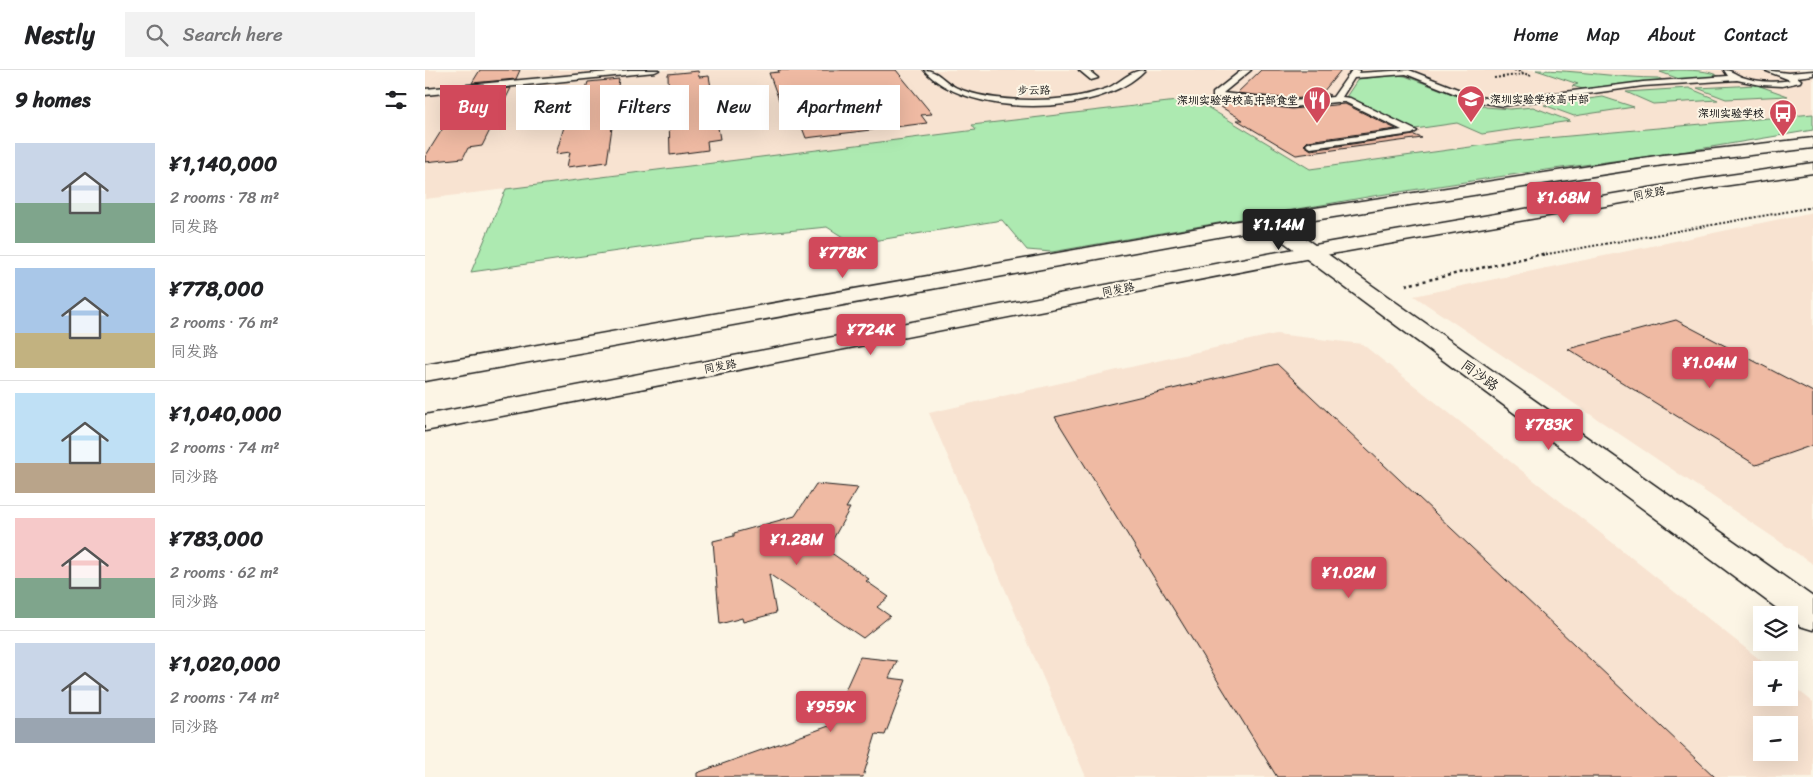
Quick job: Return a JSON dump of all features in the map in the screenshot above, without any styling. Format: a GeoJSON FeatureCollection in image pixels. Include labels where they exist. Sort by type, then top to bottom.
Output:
{"type":"FeatureCollection","features":[{"type":"Feature","properties":{"kind":"main road"},"geometry":{"type":"LineString","coordinates":[[425,373],[1268,221],[1634,164],[1813,143]]}},
{"type":"Feature","properties":{"kind":"main road","name":"同发路"},"geometry":{"type":"LineString","coordinates":[[425,423],[1310,252],[1683,187],[1813,168]]}},
{"type":"Feature","properties":{"kind":"main road","name":"同沙路"},"geometry":{"type":"LineString","coordinates":[[1268,221],[1813,616]]}},
{"type":"Feature","properties":{"kind":"lane"},"geometry":{"type":"LineString","coordinates":[[548,80],[552,70]]}},
{"type":"Feature","properties":{"kind":"lane"},"geometry":{"type":"LineString","coordinates":[[425,92],[655,70]]}},
{"type":"Feature","properties":{"kind":"lane","name":"步云路"},"geometry":{"type":"LineString","coordinates":[[928,70],[950,88],[964,93],[997,100],[1028,102],[1058,101],[1096,94],[1124,82],[1141,70]]}},
{"type":"Feature","properties":{"kind":"lane"},"geometry":{"type":"LineString","coordinates":[[1083,70],[1095,78]]}},
{"type":"Feature","properties":{"kind":"lane"},"geometry":{"type":"LineString","coordinates":[[1247,70],[1216,95],[1292,104],[1336,98],[1347,100],[1412,131],[1311,145]]}},
{"type":"Feature","properties":{"kind":"lane"},"geometry":{"type":"LineString","coordinates":[[1729,70],[1727,73],[1737,78]]}},
{"type":"Feature","properties":{"kind":"lane"},"geometry":{"type":"LineString","coordinates":[[1768,70],[1788,74],[1813,73]]}},
{"type":"Feature","properties":{"kind":"lane"},"geometry":{"type":"LineString","coordinates":[[1336,98],[1355,73],[1405,71],[1476,99],[1503,104],[1643,84],[1737,78],[1788,84],[1797,80]]}},
{"type":"Feature","properties":{"kind":"lane"},"geometry":{"type":"LineString","coordinates":[[1788,74],[1797,80],[1813,83]]}},
{"type":"Feature","properties":{"kind":"path"},"geometry":{"type":"LineString","coordinates":[[1489,78],[1526,74]]}},
{"type":"Feature","properties":{"kind":"path"},"geometry":{"type":"LineString","coordinates":[[1405,286],[1572,248],[1813,207]]}},
{"type":"Feature","properties":{"kind":"shaded area"},"geometry":{"type":"Polygon","coordinates":[[[425,70],[1813,70],[1813,114],[1514,141],[1310,169],[1194,99],[973,126],[977,130],[425,199],[425,70]]]}},
{"type":"Feature","properties":{"kind":"shaded area"},"geometry":{"type":"Polygon","coordinates":[[[1813,212],[1813,564],[1414,296],[1813,212]]]}},
{"type":"Feature","properties":{"kind":"shaded area"},"geometry":{"type":"Polygon","coordinates":[[[1276,334],[1362,344],[1762,661],[1753,661],[1753,706],[1798,706],[1798,690],[1813,702],[1813,777],[1086,777],[929,413],[1276,334]]]}},
{"type":"Feature","properties":{"kind":"green space"},"geometry":{"type":"Polygon","coordinates":[[[1536,70],[1659,78],[1662,80],[1583,89],[1572,86],[1578,84],[1536,70]]]}},
{"type":"Feature","properties":{"kind":"green space"},"geometry":{"type":"Polygon","coordinates":[[[1693,70],[1720,77],[1682,80],[1660,72],[1693,70]]]}},
{"type":"Feature","properties":{"kind":"green space"},"geometry":{"type":"Polygon","coordinates":[[[1397,75],[1405,76],[1486,107],[1510,109],[1533,107],[1570,121],[1482,134],[1457,123],[1415,129],[1346,97],[1358,79],[1397,75]]]}},
{"type":"Feature","properties":{"kind":"green space"},"geometry":{"type":"Polygon","coordinates":[[[1757,85],[1788,96],[1726,99],[1697,88],[1757,85]]]}},
{"type":"Feature","properties":{"kind":"green space"},"geometry":{"type":"Polygon","coordinates":[[[1689,88],[1718,100],[1653,104],[1626,92],[1689,88]]]}},
{"type":"Feature","properties":{"kind":"green space"},"geometry":{"type":"Polygon","coordinates":[[[1603,97],[1634,107],[1574,116],[1544,105],[1603,97]]]}},
{"type":"Feature","properties":{"kind":"green space"},"geometry":{"type":"Polygon","coordinates":[[[1194,99],[1310,169],[1514,141],[1813,114],[1813,130],[1687,151],[1373,196],[1052,252],[1027,250],[1002,220],[854,244],[827,227],[695,240],[471,272],[506,189],[976,130],[972,125],[1194,99]]]}},
{"type":"Feature","properties":{"kind":"building"},"geometry":{"type":"Polygon","coordinates":[[[480,70],[520,70],[516,79],[472,83],[480,70]]]}},
{"type":"Feature","properties":{"kind":"building"},"geometry":{"type":"Polygon","coordinates":[[[778,70],[896,70],[932,114],[921,115],[927,123],[900,126],[900,85],[779,85],[779,100],[769,73],[779,72],[778,70]]]}},
{"type":"Feature","properties":{"kind":"building"},"geometry":{"type":"Polygon","coordinates":[[[1261,70],[1341,70],[1323,92],[1330,95],[1292,99],[1237,93],[1261,70]]]}},
{"type":"Feature","properties":{"kind":"building"},"geometry":{"type":"Polygon","coordinates":[[[698,71],[699,77],[709,76],[711,85],[699,85],[699,130],[718,130],[720,139],[707,141],[708,150],[670,155],[669,130],[689,130],[689,85],[668,85],[668,74],[698,71]]]}},
{"type":"Feature","properties":{"kind":"building"},"geometry":{"type":"Polygon","coordinates":[[[619,79],[618,85],[600,85],[600,130],[612,130],[607,162],[567,167],[570,152],[556,154],[563,130],[590,130],[590,85],[587,85],[588,82],[619,79]]]}},
{"type":"Feature","properties":{"kind":"building"},"geometry":{"type":"Polygon","coordinates":[[[511,88],[506,98],[506,89],[511,88]]]}},
{"type":"Feature","properties":{"kind":"building","name":"深圳实验学校高中部食堂"},"geometry":{"type":"Polygon","coordinates":[[[1228,101],[1292,109],[1345,104],[1396,129],[1308,141],[1304,145],[1311,150],[1414,135],[1422,138],[1296,155],[1237,120],[1243,120],[1221,107],[1228,101]]]}},
{"type":"Feature","properties":{"kind":"building"},"geometry":{"type":"Polygon","coordinates":[[[442,130],[490,130],[482,146],[468,148],[463,158],[425,162],[425,157],[442,130]]]}},
{"type":"Feature","properties":{"kind":"building"},"geometry":{"type":"Polygon","coordinates":[[[803,130],[871,130],[806,138],[803,130]]]}},
{"type":"Feature","properties":{"kind":"building"},"geometry":{"type":"Polygon","coordinates":[[[1676,320],[1813,392],[1813,445],[1756,465],[1568,349],[1676,320]]]}},
{"type":"Feature","properties":{"kind":"building"},"geometry":{"type":"Polygon","coordinates":[[[1277,364],[1715,777],[1277,777],[1055,417],[1277,364]]]}},
{"type":"Feature","properties":{"kind":"building"},"geometry":{"type":"Polygon","coordinates":[[[816,484],[858,488],[846,508],[850,508],[827,550],[869,579],[866,581],[889,597],[877,607],[890,616],[863,638],[769,574],[776,613],[743,622],[742,618],[720,624],[713,541],[734,536],[734,533],[795,516],[816,484]]]}},
{"type":"Feature","properties":{"kind":"building"},"geometry":{"type":"Polygon","coordinates":[[[860,657],[897,661],[889,678],[906,680],[885,735],[876,734],[863,777],[697,777],[697,773],[829,726],[860,657]]]}},
{"type":"Feature","properties":{"kind":"place","name":"深圳实验学校高中部"},"geometry":{"type":"Point","coordinates":[1471,123]}},
{"type":"Feature","properties":{"kind":"place","name":"深圳实验学校高中部食堂"},"geometry":{"type":"Point","coordinates":[1317,124]}},
{"type":"Feature","properties":{"kind":"place","name":"深圳实验学校"},"geometry":{"type":"Point","coordinates":[1783,137]}}]}
